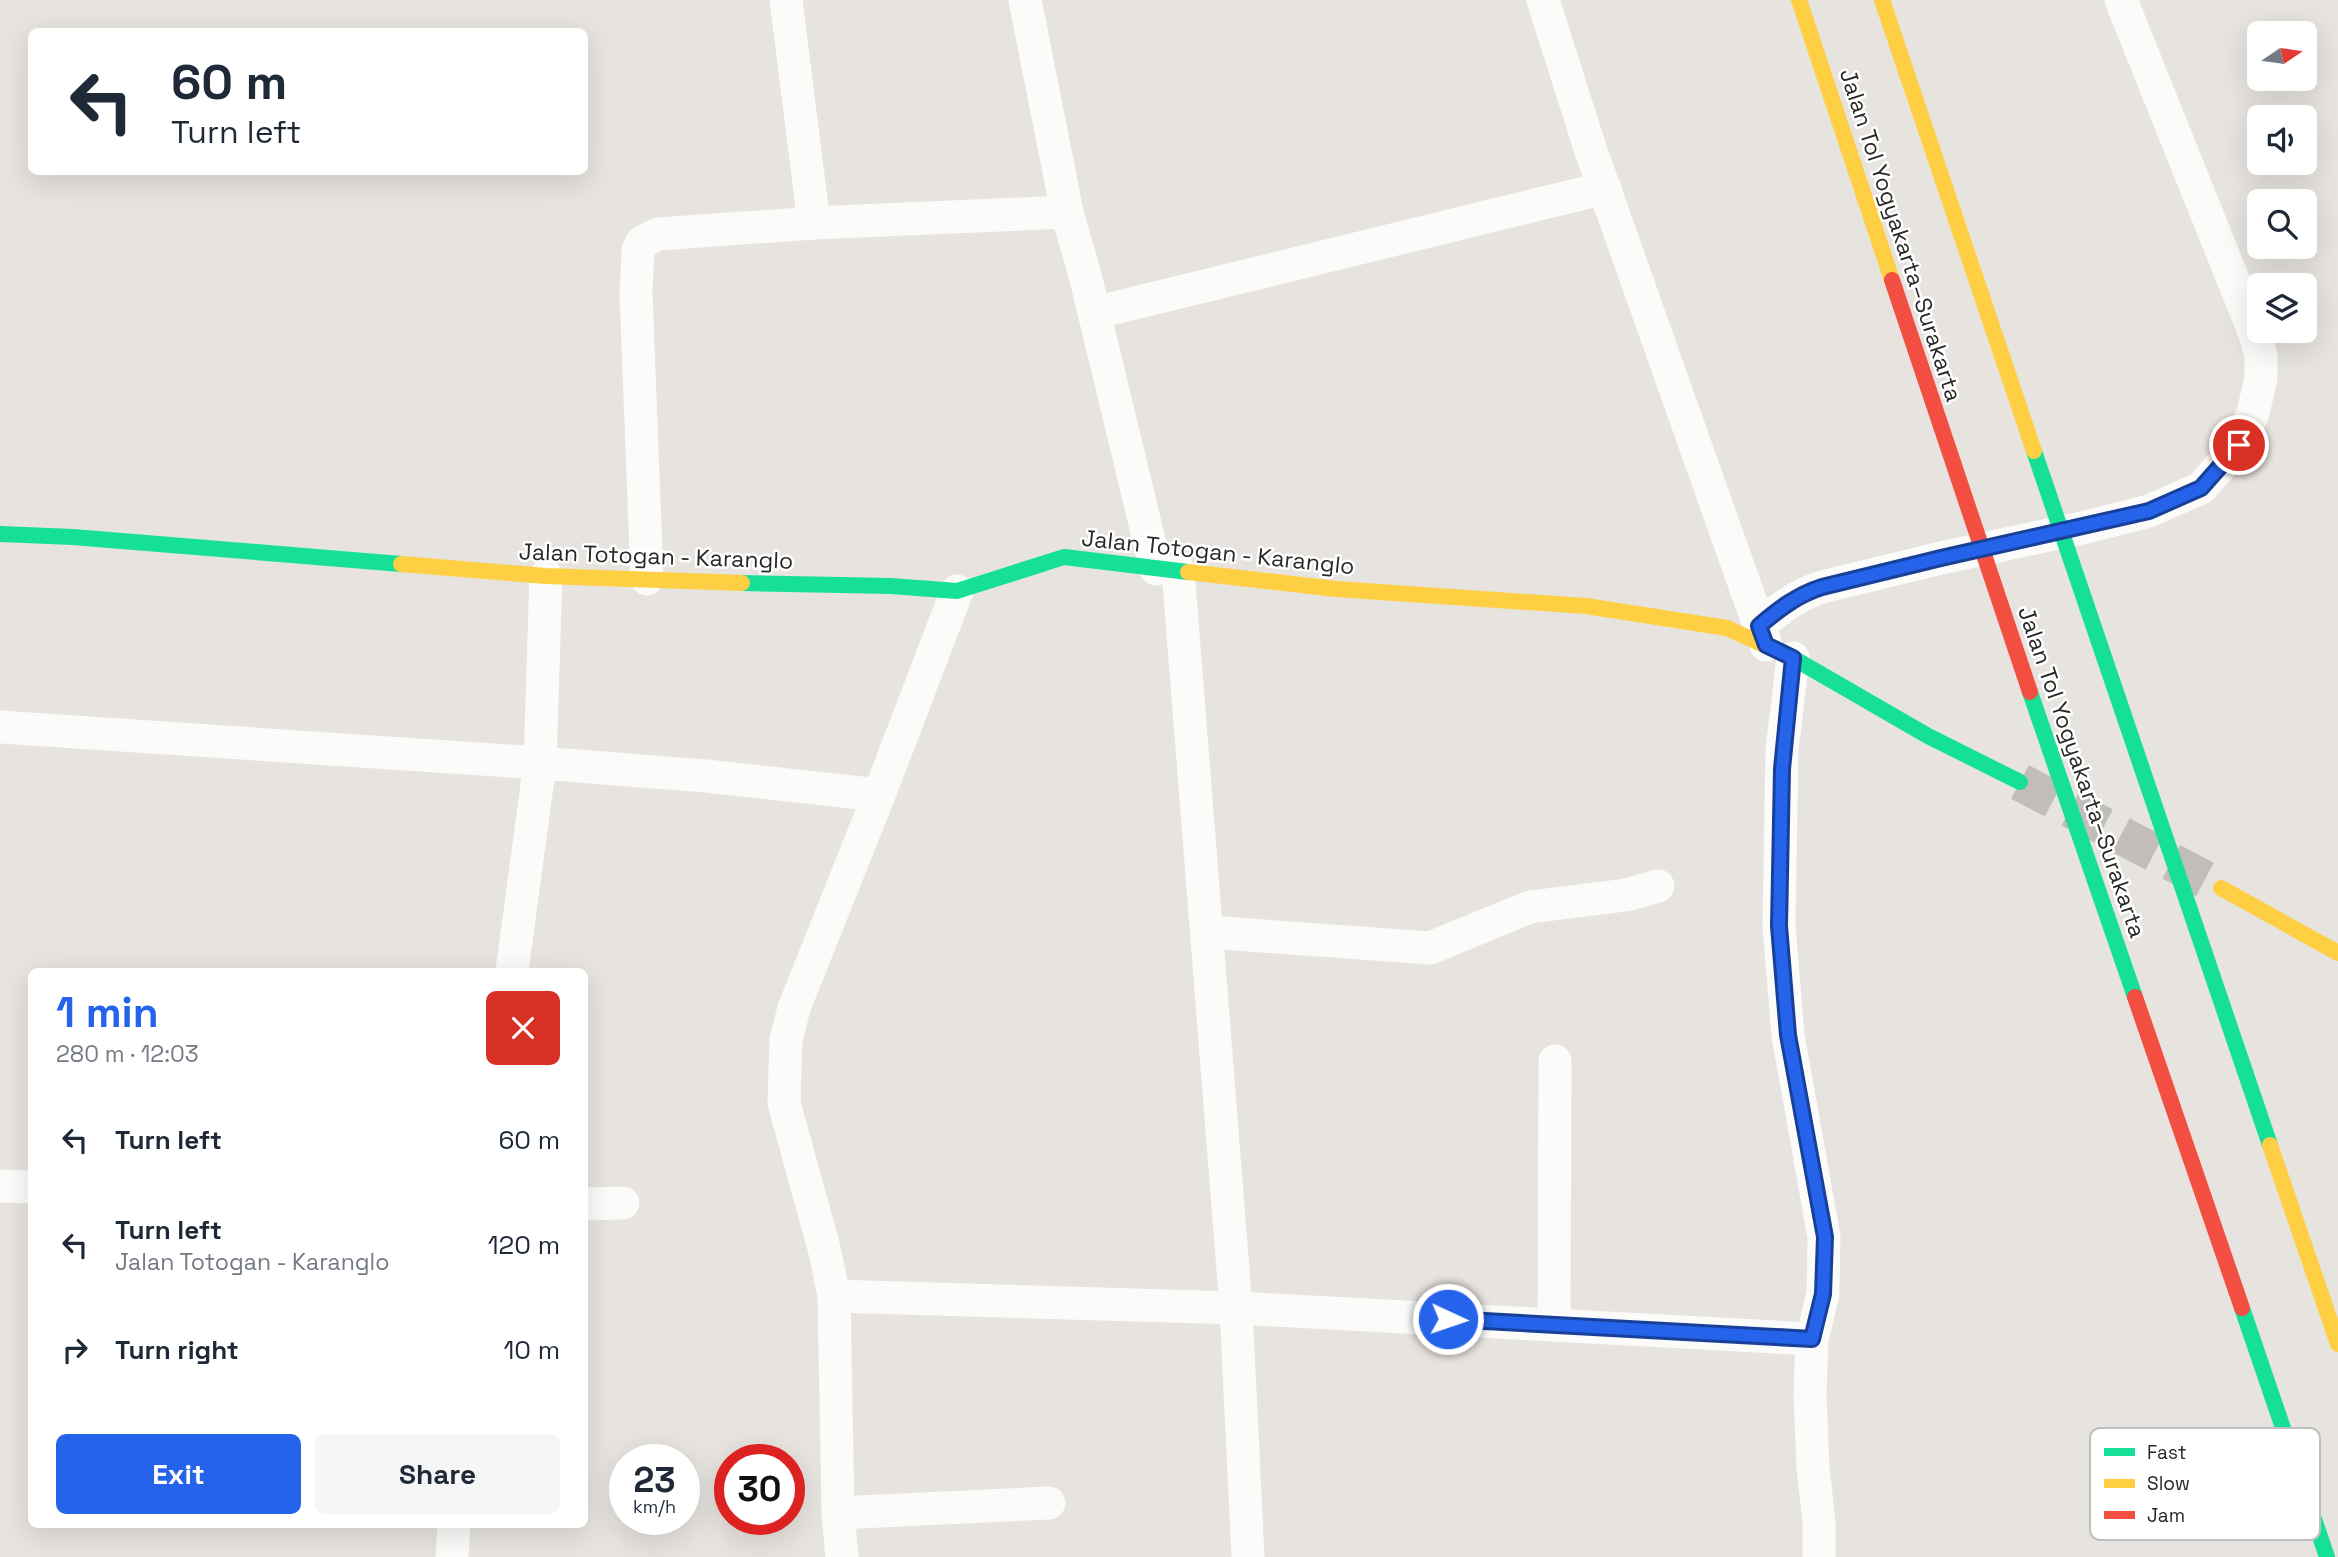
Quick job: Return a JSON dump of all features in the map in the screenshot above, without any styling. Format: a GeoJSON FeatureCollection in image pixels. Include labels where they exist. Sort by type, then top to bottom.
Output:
{"type":"FeatureCollection","features":[{"type":"Feature","properties":{"kind":"main road","name":"Jalan Tol Yogyakarta–Surakarta"},"geometry":{"type":"LineString","coordinates":[[1799,0],[1987,565],[2283,1428]]}},
{"type":"Feature","properties":{"kind":"main road"},"geometry":{"type":"LineString","coordinates":[[1882,0],[2338,1344]]}},
{"type":"Feature","properties":{"kind":"main road","name":"Jalan Totogan - Karanglo"},"geometry":{"type":"LineString","coordinates":[[0,534],[73,537],[546,576],[891,586],[957,591],[1064,557],[1336,589],[1586,607],[1727,628],[1773,643],[1928,736],[2020,782]]}},
{"type":"Feature","properties":{"kind":"main road"},"geometry":{"type":"LineString","coordinates":[[2221,888],[2338,953]]}},
{"type":"Feature","properties":{"kind":"main road","name":"Jalan Tol Yogyakarta–Surakarta"},"geometry":{"type":"LineString","coordinates":[[2320,1537],[2327,1557]]}},
{"type":"Feature","properties":{"kind":"street"},"geometry":{"type":"LineString","coordinates":[[786,0],[814,223]]}},
{"type":"Feature","properties":{"kind":"street"},"geometry":{"type":"LineString","coordinates":[[1024,0],[1067,212],[1167,569],[1207,932],[1236,1308],[1248,1557]]}},
{"type":"Feature","properties":{"kind":"street"},"geometry":{"type":"LineString","coordinates":[[1543,0],[1605,188],[1773,643],[1781,775],[1779,926],[1788,1035],[1825,1237],[1823,1294],[1812,1339],[1811,1427],[1819,1522],[1819,1557]]}},
{"type":"Feature","properties":{"kind":"street"},"geometry":{"type":"LineString","coordinates":[[1773,643],[1788,601],[1803,593],[1941,558],[2149,511],[2201,488],[2239,445],[2253,413],[2261,379],[2255,334],[2121,0]]}},
{"type":"Feature","properties":{"kind":"street"},"geometry":{"type":"LineString","coordinates":[[1094,313],[1605,188]]}},
{"type":"Feature","properties":{"kind":"street"},"geometry":{"type":"LineString","coordinates":[[647,579],[636,293],[638,250],[642,243],[658,234],[814,223],[1067,212]]}},
{"type":"Feature","properties":{"kind":"street"},"geometry":{"type":"LineString","coordinates":[[512,968],[541,763],[546,576]]}},
{"type":"Feature","properties":{"kind":"street"},"geometry":{"type":"LineString","coordinates":[[842,1557],[838,1513],[834,1296],[785,1103],[786,1040],[794,1008],[957,591]]}},
{"type":"Feature","properties":{"kind":"street"},"geometry":{"type":"LineString","coordinates":[[0,727],[541,763],[706,776],[879,795]]}},
{"type":"Feature","properties":{"kind":"street"},"geometry":{"type":"LineString","coordinates":[[1207,932],[1430,948],[1530,906],[1626,895],[1658,886]]}},
{"type":"Feature","properties":{"kind":"street"},"geometry":{"type":"LineString","coordinates":[[1555,1060],[1555,1325]]}},
{"type":"Feature","properties":{"kind":"street"},"geometry":{"type":"LineString","coordinates":[[0,1186],[28,1187]]}},
{"type":"Feature","properties":{"kind":"street"},"geometry":{"type":"LineString","coordinates":[[588,1204],[623,1203]]}},
{"type":"Feature","properties":{"kind":"street"},"geometry":{"type":"LineString","coordinates":[[834,1296],[1236,1308],[1812,1339]]}},
{"type":"Feature","properties":{"kind":"street"},"geometry":{"type":"LineString","coordinates":[[838,1513],[1049,1503]]}},
{"type":"Feature","properties":{"kind":"street"},"geometry":{"type":"LineString","coordinates":[[452,1557],[454,1528]]}},
{"type":"Feature","properties":{"kind":"tunnel"},"geometry":{"type":"LineString","coordinates":[[2020,782],[2221,888]]}},
{"type":"Feature","properties":{"kind":"traffic: fast"},"geometry":{"type":"LineString","coordinates":[[2034,451],[2270,1145]]}},
{"type":"Feature","properties":{"kind":"traffic: fast"},"geometry":{"type":"LineString","coordinates":[[0,534],[73,537],[401,564]]}},
{"type":"Feature","properties":{"kind":"traffic: fast"},"geometry":{"type":"LineString","coordinates":[[742,583],[891,586],[957,591],[1064,557],[1188,572]]}},
{"type":"Feature","properties":{"kind":"traffic: fast"},"geometry":{"type":"LineString","coordinates":[[1764,645],[1793,658],[1928,736],[2020,782]]}},
{"type":"Feature","properties":{"kind":"traffic: fast"},"geometry":{"type":"LineString","coordinates":[[2030,692],[2135,997]]}},
{"type":"Feature","properties":{"kind":"traffic: fast"},"geometry":{"type":"LineString","coordinates":[[2242,1308],[2283,1428]]}},
{"type":"Feature","properties":{"kind":"traffic: fast"},"geometry":{"type":"LineString","coordinates":[[2320,1536],[2327,1557]]}},
{"type":"Feature","properties":{"kind":"traffic: slow"},"geometry":{"type":"LineString","coordinates":[[1799,0],[1892,280]]}},
{"type":"Feature","properties":{"kind":"traffic: slow"},"geometry":{"type":"LineString","coordinates":[[1882,0],[2034,451]]}},
{"type":"Feature","properties":{"kind":"traffic: slow"},"geometry":{"type":"LineString","coordinates":[[401,564],[546,576],[742,583]]}},
{"type":"Feature","properties":{"kind":"traffic: slow"},"geometry":{"type":"LineString","coordinates":[[1188,572],[1336,589],[1586,606],[1727,628],[1764,645]]}},
{"type":"Feature","properties":{"kind":"traffic: slow"},"geometry":{"type":"LineString","coordinates":[[2221,888],[2338,953]]}},
{"type":"Feature","properties":{"kind":"traffic: slow"},"geometry":{"type":"LineString","coordinates":[[2270,1145],[2338,1344]]}},
{"type":"Feature","properties":{"kind":"traffic: jam"},"geometry":{"type":"LineString","coordinates":[[1892,280],[2030,692]]}},
{"type":"Feature","properties":{"kind":"traffic: jam"},"geometry":{"type":"LineString","coordinates":[[2135,997],[2242,1308]]}},
{"type":"Feature","properties":{"kind":"route"},"geometry":{"type":"LineString","coordinates":[[1448,1319],[1812,1339],[1823,1294],[1825,1237],[1788,1035],[1779,926],[1781,787],[1793,658],[1766,645],[1759,626],[1788,601],[1822,587],[2149,511],[2201,488],[2239,445]]}}]}
